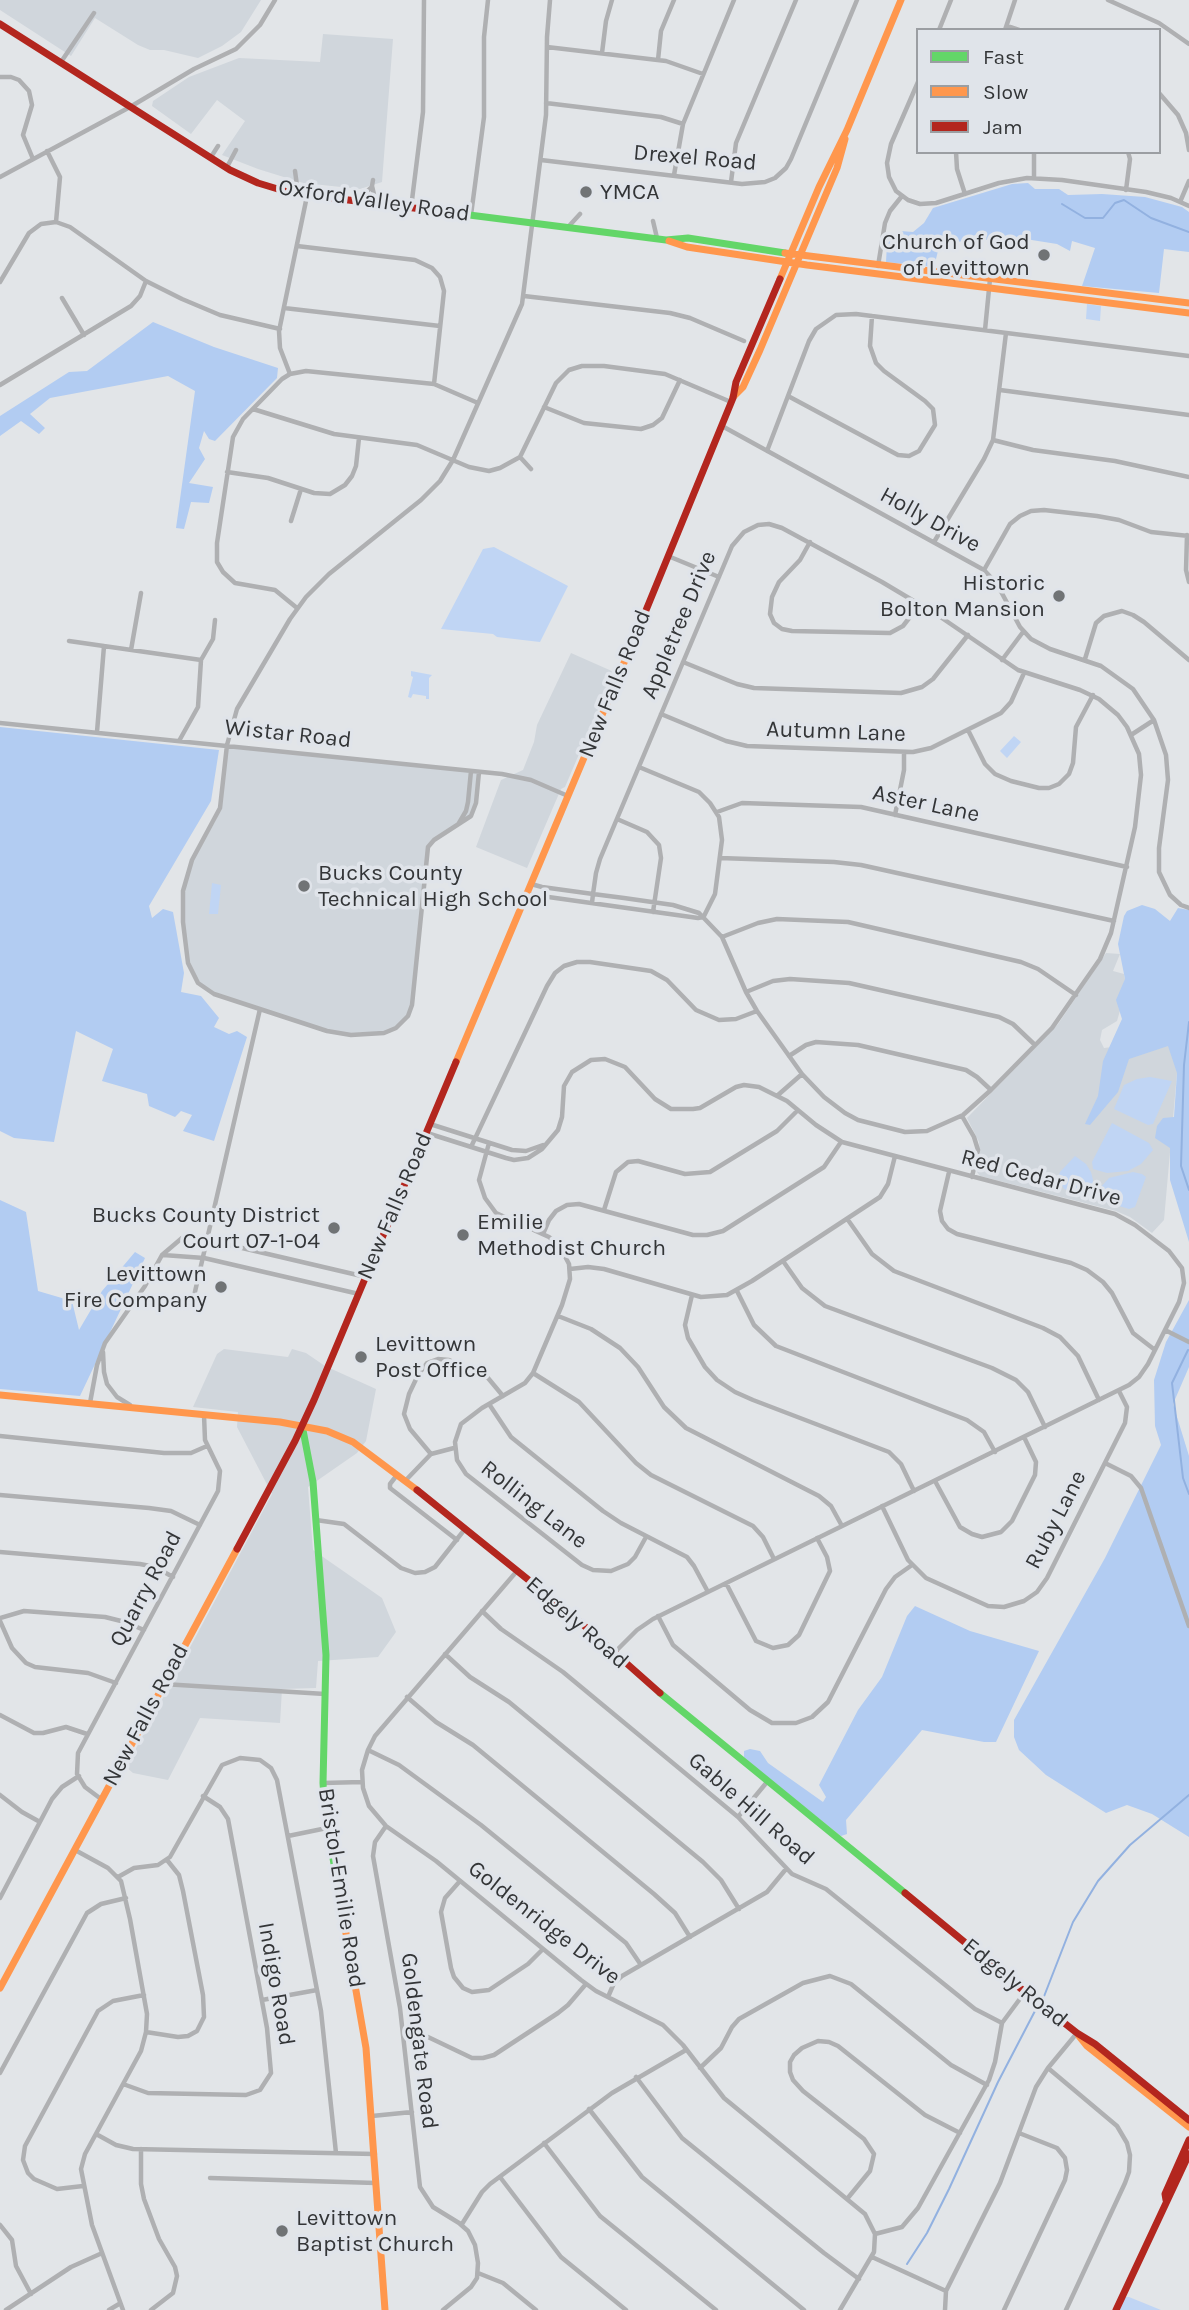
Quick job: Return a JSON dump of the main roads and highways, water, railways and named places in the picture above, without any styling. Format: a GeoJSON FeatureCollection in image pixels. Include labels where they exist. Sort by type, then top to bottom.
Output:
{"type":"FeatureCollection","features":[{"type":"Feature","properties":{"kind":"main road","name":"New Falls Road"},"geometry":{"type":"LineString","coordinates":[[0,1987],[302,1425],[568,796],[732,400],[736,382],[901,0]]}},
{"type":"Feature","properties":{"kind":"main road","name":"Oxford Valley Road"},"geometry":{"type":"LineString","coordinates":[[0,24],[226,168],[258,183],[302,195],[661,239],[688,238],[790,257],[801,255],[1189,303]]}},
{"type":"Feature","properties":{"kind":"main road","name":"New Falls Road"},"geometry":{"type":"LineString","coordinates":[[732,400],[743,387],[755,362],[801,255],[837,168],[847,130]]}},
{"type":"Feature","properties":{"kind":"main road"},"geometry":{"type":"LineString","coordinates":[[790,257],[797,263],[1189,313]]}},
{"type":"Feature","properties":{"kind":"main road","name":"Edgely Road"},"geometry":{"type":"LineString","coordinates":[[0,1395],[302,1425],[345,1437],[406,1480],[572,1615],[613,1654],[767,1782],[1025,1992],[1189,2120]]}},
{"type":"Feature","properties":{"kind":"main road","name":"Bristol-Emilie Road"},"geometry":{"type":"LineString","coordinates":[[302,1425],[309,1458],[316,1520],[326,1656],[323,1783],[327,1828],[364,2028],[384,2310]]}},
{"type":"Feature","properties":{"kind":"main road"},"geometry":{"type":"LineString","coordinates":[[288,1453],[300,1450],[306,1452],[309,1458]]}},
{"type":"Feature","properties":{"kind":"main road","name":"Edgely Road"},"geometry":{"type":"LineString","coordinates":[[1077,2033],[1087,2046],[1189,2127]]}},
{"type":"Feature","properties":{"kind":"main road"},"geometry":{"type":"LineString","coordinates":[[1166,2200],[1165,2194],[1189,2140]]}},
{"type":"Feature","properties":{"kind":"main road"},"geometry":{"type":"LineString","coordinates":[[1116,2310],[1189,2154]]}},
{"type":"Feature","properties":{"kind":"waterway"},"geometry":{"type":"LineString","coordinates":[[1062,204],[1085,218],[1103,218],[1115,203],[1124,200],[1151,218],[1189,232]]}},
{"type":"Feature","properties":{"kind":"waterway"},"geometry":{"type":"LineString","coordinates":[[1189,1022],[1184,1065],[1181,1166],[1189,1190]]}},
{"type":"Feature","properties":{"kind":"waterway"},"geometry":{"type":"LineString","coordinates":[[1188,1350],[1172,1383],[1183,1478],[1189,1494]]}},
{"type":"Feature","properties":{"kind":"waterway"},"geometry":{"type":"LineString","coordinates":[[1043,1999],[1073,1922],[1098,1881],[1130,1845],[1189,1795]]}},
{"type":"Feature","properties":{"kind":"waterway"},"geometry":{"type":"LineString","coordinates":[[907,2264],[927,2233],[998,2082],[1036,2009]]}},
{"type":"Feature","properties":{"kind":"place","name":"YMCA"},"geometry":{"type":"Point","coordinates":[586,192]}},
{"type":"Feature","properties":{"kind":"place","name":"Church of God of Levittown"},"geometry":{"type":"Point","coordinates":[1044,255]}},
{"type":"Feature","properties":{"kind":"place","name":"Historic Bolton Mansion"},"geometry":{"type":"Point","coordinates":[1059,596]}},
{"type":"Feature","properties":{"kind":"place","name":"Bucks County Technical High School"},"geometry":{"type":"Point","coordinates":[304,886]}},
{"type":"Feature","properties":{"kind":"place","name":"Bucks County District Court 07-1-04"},"geometry":{"type":"Point","coordinates":[334,1228]}},
{"type":"Feature","properties":{"kind":"place","name":"Emilie Methodist Church"},"geometry":{"type":"Point","coordinates":[463,1235]}},
{"type":"Feature","properties":{"kind":"place","name":"Levittown Fire Company"},"geometry":{"type":"Point","coordinates":[221,1287]}},
{"type":"Feature","properties":{"kind":"place","name":"Levittown Post Office"},"geometry":{"type":"Point","coordinates":[361,1357]}},
{"type":"Feature","properties":{"kind":"place","name":"Levittown Baptist Church"},"geometry":{"type":"Point","coordinates":[282,2231]}}]}
